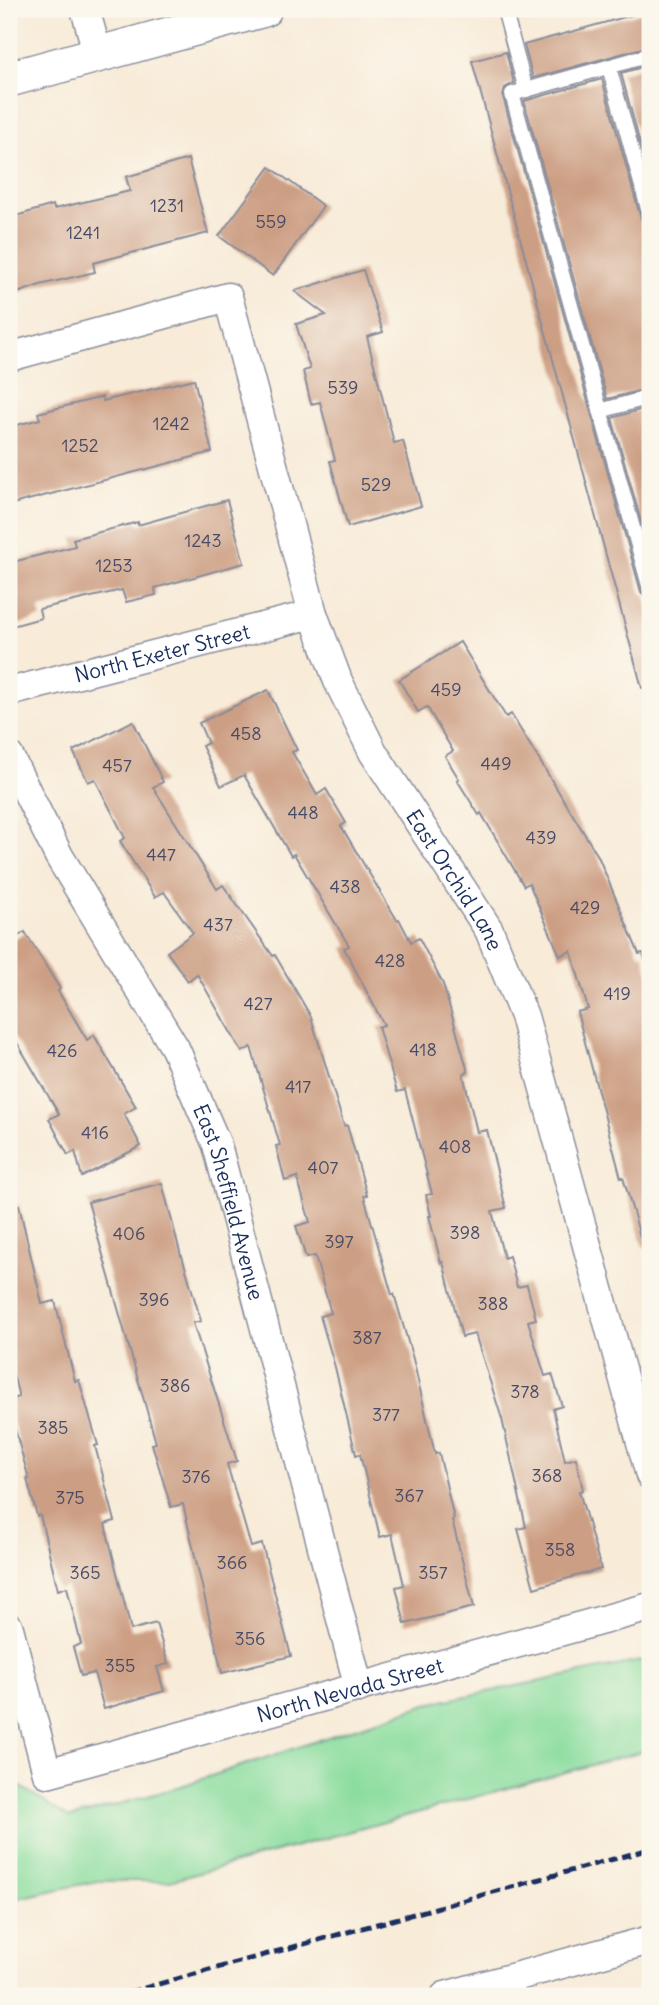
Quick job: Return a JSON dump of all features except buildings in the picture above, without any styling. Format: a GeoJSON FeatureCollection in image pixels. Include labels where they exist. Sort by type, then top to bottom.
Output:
{"type":"FeatureCollection","features":[{"type":"Feature","properties":{"kind":"street"},"geometry":{"type":"LineString","coordinates":[[85,9],[98,54]]}},
{"type":"Feature","properties":{"kind":"street"},"geometry":{"type":"LineString","coordinates":[[9,79],[264,9]]}},
{"type":"Feature","properties":{"kind":"street","name":"East Orchid Lane"},"geometry":{"type":"LineString","coordinates":[[9,356],[228,297],[313,614],[338,681],[373,752],[489,929],[524,1016],[650,1475]]}},
{"type":"Feature","properties":{"kind":"street","name":"North Exeter Street"},"geometry":{"type":"LineString","coordinates":[[9,692],[313,614]]}},
{"type":"Feature","properties":{"kind":"street","name":"East Sheffield Avenue"},"geometry":{"type":"LineString","coordinates":[[9,756],[59,856],[176,1048],[217,1145],[359,1688]]}},
{"type":"Feature","properties":{"kind":"street","name":"North Nevada Street"},"geometry":{"type":"LineString","coordinates":[[9,1628],[47,1773],[650,1607]]}},
{"type":"Feature","properties":{"kind":"street"},"geometry":{"type":"LineString","coordinates":[[445,1996],[650,1940]]}},
{"type":"Feature","properties":{"kind":"lane"},"geometry":{"type":"LineString","coordinates":[[505,9],[526,90]]}},
{"type":"Feature","properties":{"kind":"lane"},"geometry":{"type":"LineString","coordinates":[[650,55],[512,94],[650,589]]}},
{"type":"Feature","properties":{"kind":"lane"},"geometry":{"type":"LineString","coordinates":[[610,67],[650,216]]}},
{"type":"Feature","properties":{"kind":"lane"},"geometry":{"type":"LineString","coordinates":[[600,411],[650,397]]}},
{"type":"Feature","properties":{"kind":"green space"},"geometry":{"type":"Polygon","coordinates":[[[650,1659],[650,1749],[170,1881],[97,1881],[9,1900],[9,1779],[70,1818],[169,1790],[427,1704],[650,1659]]]}},
{"type":"Feature","properties":{"kind":"railway"},"geometry":{"type":"LineString","coordinates":[[115,1996],[650,1849]]}}]}
